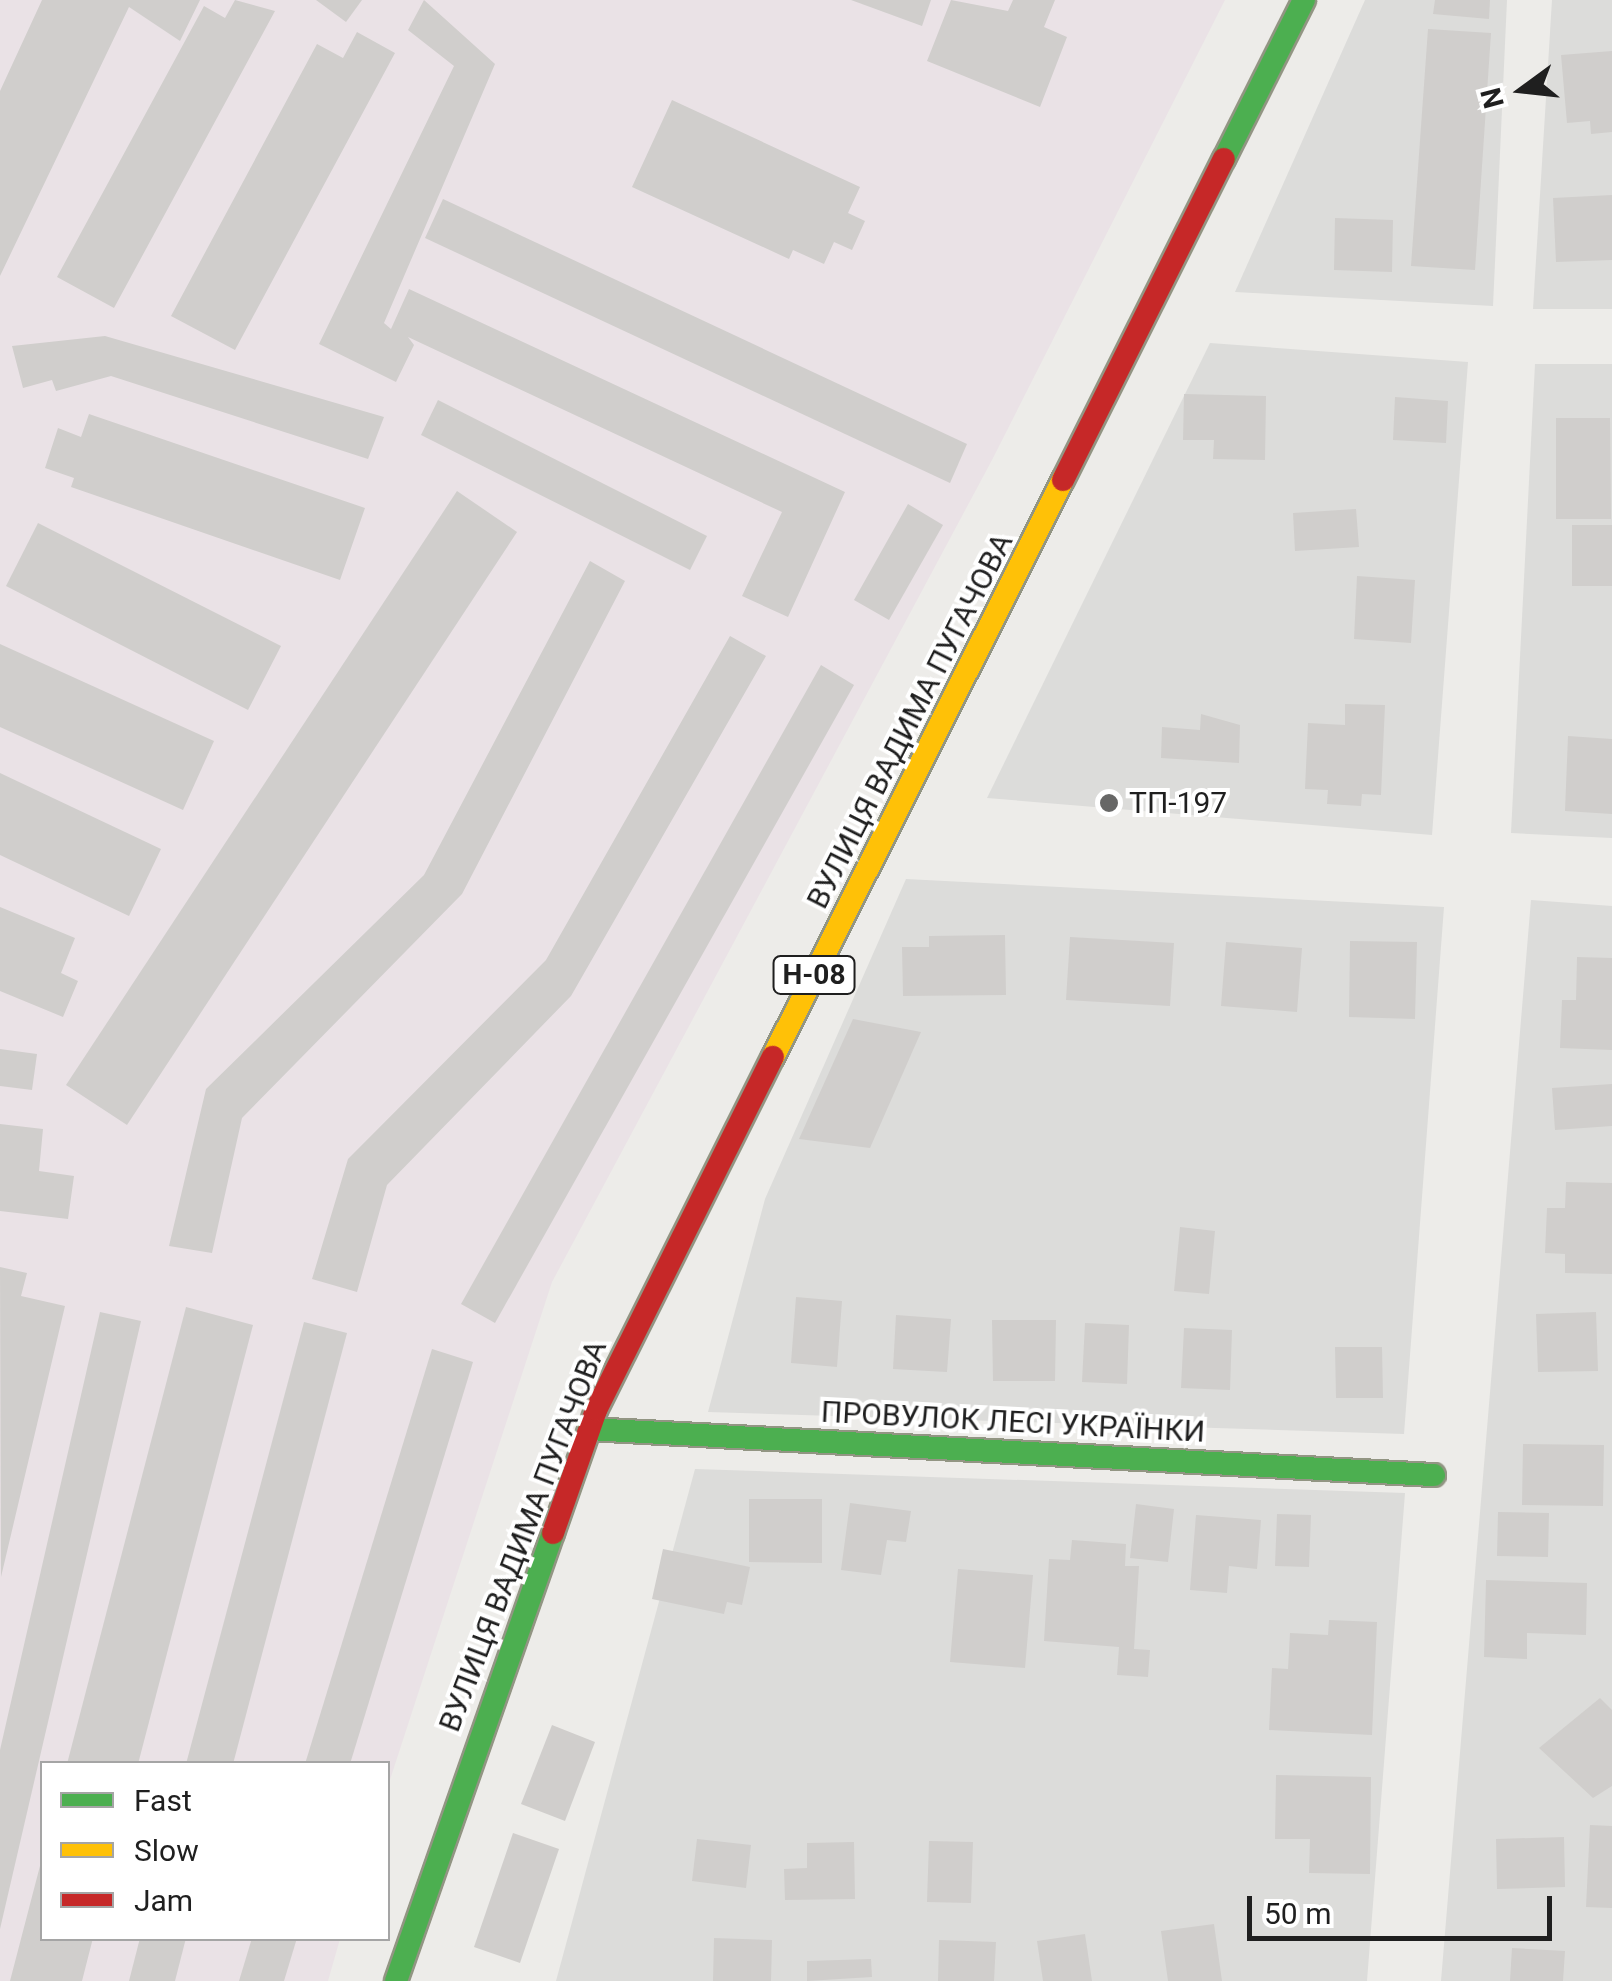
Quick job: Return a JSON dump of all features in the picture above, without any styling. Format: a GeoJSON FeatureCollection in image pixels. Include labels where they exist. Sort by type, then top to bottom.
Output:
{"type":"FeatureCollection","features":[{"type":"Feature","properties":{"kind":"main road","name":"ВУЛИЦЯ ВАДИМА ПУГАЧОВА"},"geometry":{"type":"LineString","coordinates":[[396,1981],[589,1429],[1304,0]]}},
{"type":"Feature","properties":{"kind":"main road","name":"ПРОВУЛОК ЛЕСІ УКРАЇНКИ"},"geometry":{"type":"LineString","coordinates":[[589,1429],[1434,1475]]}},
{"type":"Feature","properties":{"kind":"shaded area"},"geometry":{"type":"Polygon","coordinates":[[[0,0],[1225,0],[992,460],[552,1282],[390,1780],[390,1761],[40,1761],[40,1941],[339,1941],[328,1981],[0,1981],[0,0]]]}},
{"type":"Feature","properties":{"kind":"shaded area"},"geometry":{"type":"Polygon","coordinates":[[[1365,0],[1507,0],[1493,306],[1235,292],[1365,0]]]}},
{"type":"Feature","properties":{"kind":"shaded area"},"geometry":{"type":"Polygon","coordinates":[[[1552,0],[1612,0],[1612,309],[1533,309],[1552,0]]]}},
{"type":"Feature","properties":{"kind":"shaded area"},"geometry":{"type":"Polygon","coordinates":[[[1210,343],[1468,362],[1432,835],[987,798],[1210,343]]]}},
{"type":"Feature","properties":{"kind":"shaded area"},"geometry":{"type":"Polygon","coordinates":[[[1535,364],[1612,364],[1612,838],[1511,833],[1535,364]]]}},
{"type":"Feature","properties":{"kind":"shaded area"},"geometry":{"type":"Polygon","coordinates":[[[906,879],[1444,907],[1404,1434],[708,1412],[765,1199],[906,879]]]}},
{"type":"Feature","properties":{"kind":"shaded area"},"geometry":{"type":"Polygon","coordinates":[[[1531,900],[1612,906],[1612,1981],[1441,1981],[1531,900]]]}},
{"type":"Feature","properties":{"kind":"shaded area"},"geometry":{"type":"Polygon","coordinates":[[[695,1469],[1405,1493],[1367,1981],[556,1981],[695,1469]]]}},
{"type":"Feature","properties":{"kind":"building"},"geometry":{"type":"Polygon","coordinates":[[[42,0],[200,0],[180,41],[129,7],[0,276],[0,91],[42,0]]]}},
{"type":"Feature","properties":{"kind":"building"},"geometry":{"type":"Polygon","coordinates":[[[235,0],[275,11],[114,308],[57,277],[204,6],[225,18],[235,0]]]}},
{"type":"Feature","properties":{"kind":"building"},"geometry":{"type":"Polygon","coordinates":[[[316,0],[362,0],[346,22],[316,0]]]}},
{"type":"Feature","properties":{"kind":"building"},"geometry":{"type":"Polygon","coordinates":[[[424,0],[495,64],[384,323],[391,329],[409,289],[845,492],[788,617],[742,596],[782,512],[408,337],[414,345],[396,382],[319,344],[454,66],[408,30],[424,0]]]}},
{"type":"Feature","properties":{"kind":"building"},"geometry":{"type":"Polygon","coordinates":[[[851,0],[931,0],[922,26],[851,0]]]}},
{"type":"Feature","properties":{"kind":"building"},"geometry":{"type":"Polygon","coordinates":[[[951,0],[1008,11],[1013,0],[1055,0],[1044,27],[1067,37],[1040,107],[927,61],[951,0]]]}},
{"type":"Feature","properties":{"kind":"building"},"geometry":{"type":"Polygon","coordinates":[[[1435,0],[1490,0],[1489,19],[1433,14],[1435,0]]]}},
{"type":"Feature","properties":{"kind":"building"},"geometry":{"type":"Polygon","coordinates":[[[1428,29],[1491,33],[1475,270],[1411,266],[1428,29]]]}},
{"type":"Feature","properties":{"kind":"building"},"geometry":{"type":"Polygon","coordinates":[[[357,32],[395,53],[235,350],[171,316],[317,44],[343,58],[357,32]]]}},
{"type":"Feature","properties":{"kind":"building"},"geometry":{"type":"Polygon","coordinates":[[[1612,51],[1612,132],[1591,134],[1590,121],[1567,123],[1561,55],[1612,51]]]}},
{"type":"Feature","properties":{"kind":"building"},"geometry":{"type":"Polygon","coordinates":[[[672,100],[860,187],[848,213],[865,221],[852,250],[834,242],[824,264],[793,250],[789,259],[632,187],[672,100]]]}},
{"type":"Feature","properties":{"kind":"building"},"geometry":{"type":"Polygon","coordinates":[[[1612,195],[1612,260],[1556,262],[1553,198],[1612,195]]]}},
{"type":"Feature","properties":{"kind":"building"},"geometry":{"type":"Polygon","coordinates":[[[443,199],[967,444],[950,483],[425,238],[443,199]]]}},
{"type":"Feature","properties":{"kind":"building"},"geometry":{"type":"Polygon","coordinates":[[[1335,218],[1393,220],[1392,272],[1334,270],[1335,218]]]}},
{"type":"Feature","properties":{"kind":"building"},"geometry":{"type":"Polygon","coordinates":[[[105,336],[384,417],[368,459],[111,376],[56,391],[52,380],[23,388],[12,346],[105,336]]]}},
{"type":"Feature","properties":{"kind":"building"},"geometry":{"type":"Polygon","coordinates":[[[1184,394],[1266,396],[1265,460],[1213,459],[1214,440],[1183,440],[1184,394]]]}},
{"type":"Feature","properties":{"kind":"building"},"geometry":{"type":"Polygon","coordinates":[[[1395,397],[1448,401],[1446,443],[1393,440],[1395,397]]]}},
{"type":"Feature","properties":{"kind":"building"},"geometry":{"type":"Polygon","coordinates":[[[438,400],[707,536],[690,570],[421,435],[438,400]]]}},
{"type":"Feature","properties":{"kind":"building"},"geometry":{"type":"Polygon","coordinates":[[[89,414],[365,508],[340,580],[71,487],[74,478],[45,468],[58,428],[81,437],[89,414]]]}},
{"type":"Feature","properties":{"kind":"building"},"geometry":{"type":"Polygon","coordinates":[[[1556,418],[1610,418],[1611,519],[1556,519],[1556,418]]]}},
{"type":"Feature","properties":{"kind":"building"},"geometry":{"type":"Polygon","coordinates":[[[457,491],[517,532],[127,1125],[66,1085],[457,491]]]}},
{"type":"Feature","properties":{"kind":"building"},"geometry":{"type":"Polygon","coordinates":[[[908,504],[943,525],[889,620],[854,600],[908,504]]]}},
{"type":"Feature","properties":{"kind":"building"},"geometry":{"type":"Polygon","coordinates":[[[1356,509],[1359,547],[1295,551],[1293,513],[1356,509]]]}},
{"type":"Feature","properties":{"kind":"building"},"geometry":{"type":"Polygon","coordinates":[[[38,523],[281,646],[248,710],[6,586],[38,523]]]}},
{"type":"Feature","properties":{"kind":"building"},"geometry":{"type":"Polygon","coordinates":[[[1572,525],[1612,525],[1612,586],[1572,586],[1572,525]]]}},
{"type":"Feature","properties":{"kind":"building"},"geometry":{"type":"Polygon","coordinates":[[[590,561],[625,581],[462,894],[242,1118],[212,1253],[169,1246],[206,1089],[424,875],[590,561]]]}},
{"type":"Feature","properties":{"kind":"building"},"geometry":{"type":"Polygon","coordinates":[[[1357,576],[1415,580],[1411,643],[1354,639],[1357,576]]]}},
{"type":"Feature","properties":{"kind":"building"},"geometry":{"type":"Polygon","coordinates":[[[730,636],[766,656],[571,996],[387,1185],[357,1292],[312,1279],[348,1159],[546,960],[730,636]]]}},
{"type":"Feature","properties":{"kind":"building"},"geometry":{"type":"Polygon","coordinates":[[[0,644],[214,741],[183,810],[0,727],[0,644]]]}},
{"type":"Feature","properties":{"kind":"building"},"geometry":{"type":"Polygon","coordinates":[[[821,665],[854,685],[495,1323],[461,1304],[821,665]]]}},
{"type":"Feature","properties":{"kind":"building"},"geometry":{"type":"Polygon","coordinates":[[[1345,704],[1385,705],[1381,795],[1362,794],[1361,806],[1327,804],[1328,790],[1305,789],[1308,723],[1345,725],[1345,704]]]}},
{"type":"Feature","properties":{"kind":"building"},"geometry":{"type":"Polygon","coordinates":[[[1201,714],[1240,725],[1239,763],[1161,758],[1162,727],[1200,730],[1201,714]]]}},
{"type":"Feature","properties":{"kind":"building"},"geometry":{"type":"Polygon","coordinates":[[[1568,736],[1612,739],[1612,814],[1565,811],[1568,736]]]}},
{"type":"Feature","properties":{"kind":"building"},"geometry":{"type":"Polygon","coordinates":[[[0,773],[161,849],[129,916],[0,855],[0,773]]]}},
{"type":"Feature","properties":{"kind":"building","name":"ТП-197"},"geometry":{"type":"Polygon","coordinates":[[[1100,797],[1118,797],[1118,810],[1100,810],[1100,797]]]}},
{"type":"Feature","properties":{"kind":"building"},"geometry":{"type":"Polygon","coordinates":[[[0,907],[75,938],[61,973],[78,981],[63,1017],[0,991],[0,907]]]}},
{"type":"Feature","properties":{"kind":"building"},"geometry":{"type":"Polygon","coordinates":[[[1005,935],[1006,995],[903,996],[902,947],[929,947],[929,936],[1005,935]]]}},
{"type":"Feature","properties":{"kind":"building"},"geometry":{"type":"Polygon","coordinates":[[[1070,937],[1174,943],[1170,1006],[1066,1000],[1070,937]]]}},
{"type":"Feature","properties":{"kind":"building"},"geometry":{"type":"Polygon","coordinates":[[[1350,941],[1417,942],[1415,1019],[1349,1017],[1350,941]]]}},
{"type":"Feature","properties":{"kind":"building"},"geometry":{"type":"Polygon","coordinates":[[[1226,942],[1302,948],[1297,1012],[1221,1006],[1226,942]]]}},
{"type":"Feature","properties":{"kind":"building"},"geometry":{"type":"Polygon","coordinates":[[[1577,957],[1612,958],[1612,1050],[1560,1048],[1562,1000],[1576,1000],[1577,957]]]}},
{"type":"Feature","properties":{"kind":"building"},"geometry":{"type":"Polygon","coordinates":[[[853,1019],[921,1032],[870,1148],[799,1139],[853,1019]]]}},
{"type":"Feature","properties":{"kind":"building"},"geometry":{"type":"Polygon","coordinates":[[[0,1049],[37,1054],[32,1090],[0,1086],[0,1049]]]}},
{"type":"Feature","properties":{"kind":"building"},"geometry":{"type":"Polygon","coordinates":[[[1612,1084],[1612,1126],[1555,1130],[1552,1088],[1612,1084]]]}},
{"type":"Feature","properties":{"kind":"building"},"geometry":{"type":"Polygon","coordinates":[[[0,1124],[43,1129],[39,1171],[74,1176],[68,1219],[0,1211],[0,1124]]]}},
{"type":"Feature","properties":{"kind":"building"},"geometry":{"type":"Polygon","coordinates":[[[1566,1182],[1612,1183],[1612,1274],[1565,1273],[1565,1254],[1545,1253],[1547,1208],[1565,1208],[1566,1182]]]}},
{"type":"Feature","properties":{"kind":"building"},"geometry":{"type":"Polygon","coordinates":[[[1180,1227],[1215,1231],[1209,1294],[1174,1291],[1180,1227]]]}},
{"type":"Feature","properties":{"kind":"building"},"geometry":{"type":"Polygon","coordinates":[[[0,1267],[27,1273],[21,1296],[65,1306],[1,1577],[0,1267]]]}},
{"type":"Feature","properties":{"kind":"building"},"geometry":{"type":"Polygon","coordinates":[[[796,1297],[842,1301],[837,1367],[791,1363],[796,1297]]]}},
{"type":"Feature","properties":{"kind":"building"},"geometry":{"type":"Polygon","coordinates":[[[186,1307],[253,1325],[139,1761],[68,1761],[186,1307]]]}},
{"type":"Feature","properties":{"kind":"building"},"geometry":{"type":"Polygon","coordinates":[[[100,1312],[141,1321],[0,1929],[0,1750],[100,1312]]]}},
{"type":"Feature","properties":{"kind":"building"},"geometry":{"type":"Polygon","coordinates":[[[1596,1312],[1598,1371],[1538,1372],[1536,1314],[1596,1312]]]}},
{"type":"Feature","properties":{"kind":"building"},"geometry":{"type":"Polygon","coordinates":[[[896,1315],[951,1319],[947,1372],[893,1369],[896,1315]]]}},
{"type":"Feature","properties":{"kind":"building"},"geometry":{"type":"Polygon","coordinates":[[[992,1320],[1056,1320],[1055,1381],[993,1381],[992,1320]]]}},
{"type":"Feature","properties":{"kind":"building"},"geometry":{"type":"Polygon","coordinates":[[[304,1322],[347,1333],[234,1761],[187,1761],[304,1322]]]}},
{"type":"Feature","properties":{"kind":"building"},"geometry":{"type":"Polygon","coordinates":[[[1085,1323],[1129,1325],[1127,1384],[1082,1382],[1085,1323]]]}},
{"type":"Feature","properties":{"kind":"building"},"geometry":{"type":"Polygon","coordinates":[[[1184,1328],[1232,1330],[1230,1390],[1181,1388],[1184,1328]]]}},
{"type":"Feature","properties":{"kind":"building"},"geometry":{"type":"Polygon","coordinates":[[[1335,1347],[1382,1347],[1383,1398],[1336,1398],[1335,1347]]]}},
{"type":"Feature","properties":{"kind":"building"},"geometry":{"type":"Polygon","coordinates":[[[432,1349],[473,1362],[351,1761],[306,1761],[432,1349]]]}},
{"type":"Feature","properties":{"kind":"building"},"geometry":{"type":"Polygon","coordinates":[[[1523,1444],[1604,1445],[1603,1506],[1522,1505],[1523,1444]]]}},
{"type":"Feature","properties":{"kind":"building"},"geometry":{"type":"Polygon","coordinates":[[[749,1499],[822,1499],[822,1563],[749,1562],[749,1499]]]}},
{"type":"Feature","properties":{"kind":"building"},"geometry":{"type":"Polygon","coordinates":[[[850,1503],[911,1511],[906,1542],[887,1540],[881,1575],[841,1570],[850,1503]]]}},
{"type":"Feature","properties":{"kind":"building"},"geometry":{"type":"Polygon","coordinates":[[[1136,1504],[1174,1509],[1168,1562],[1130,1558],[1136,1504]]]}},
{"type":"Feature","properties":{"kind":"building"},"geometry":{"type":"Polygon","coordinates":[[[1498,1512],[1549,1513],[1548,1557],[1497,1556],[1498,1512]]]}},
{"type":"Feature","properties":{"kind":"building"},"geometry":{"type":"Polygon","coordinates":[[[1277,1514],[1311,1515],[1309,1567],[1275,1566],[1277,1514]]]}},
{"type":"Feature","properties":{"kind":"building"},"geometry":{"type":"Polygon","coordinates":[[[1196,1515],[1261,1520],[1257,1569],[1229,1566],[1227,1593],[1190,1590],[1196,1515]]]}},
{"type":"Feature","properties":{"kind":"building"},"geometry":{"type":"Polygon","coordinates":[[[1072,1540],[1126,1544],[1125,1566],[1139,1566],[1134,1649],[1150,1650],[1148,1677],[1117,1675],[1119,1647],[1044,1641],[1049,1559],[1070,1560],[1072,1540]]]}},
{"type":"Feature","properties":{"kind":"building"},"geometry":{"type":"Polygon","coordinates":[[[663,1549],[750,1567],[742,1605],[727,1602],[724,1614],[652,1599],[663,1549]]]}},
{"type":"Feature","properties":{"kind":"building"},"geometry":{"type":"Polygon","coordinates":[[[958,1569],[1033,1575],[1025,1668],[950,1662],[958,1569]]]}},
{"type":"Feature","properties":{"kind":"building"},"geometry":{"type":"Polygon","coordinates":[[[1486,1580],[1587,1583],[1586,1635],[1527,1633],[1527,1659],[1484,1657],[1486,1580]]]}},
{"type":"Feature","properties":{"kind":"building"},"geometry":{"type":"Polygon","coordinates":[[[1329,1620],[1377,1622],[1372,1735],[1269,1730],[1272,1668],[1288,1669],[1290,1633],[1328,1635],[1329,1620]]]}},
{"type":"Feature","properties":{"kind":"building"},"geometry":{"type":"Polygon","coordinates":[[[1600,1698],[1612,1710],[1612,1786],[1593,1798],[1539,1748],[1600,1698]]]}},
{"type":"Feature","properties":{"kind":"building"},"geometry":{"type":"Polygon","coordinates":[[[552,1725],[595,1742],[565,1821],[521,1804],[552,1725]]]}},
{"type":"Feature","properties":{"kind":"building"},"geometry":{"type":"Polygon","coordinates":[[[1276,1775],[1371,1777],[1370,1874],[1309,1873],[1310,1839],[1275,1839],[1276,1775]]]}},
{"type":"Feature","properties":{"kind":"building"},"geometry":{"type":"Polygon","coordinates":[[[1590,1825],[1612,1826],[1612,1908],[1586,1907],[1590,1825]]]}},
{"type":"Feature","properties":{"kind":"building"},"geometry":{"type":"Polygon","coordinates":[[[513,1833],[559,1849],[520,1963],[474,1947],[513,1833]]]}},
{"type":"Feature","properties":{"kind":"building"},"geometry":{"type":"Polygon","coordinates":[[[1564,1837],[1565,1887],[1497,1889],[1496,1839],[1564,1837]]]}},
{"type":"Feature","properties":{"kind":"building"},"geometry":{"type":"Polygon","coordinates":[[[697,1839],[751,1845],[746,1888],[692,1881],[697,1839]]]}},
{"type":"Feature","properties":{"kind":"building"},"geometry":{"type":"Polygon","coordinates":[[[929,1841],[973,1842],[971,1903],[927,1902],[929,1841]]]}},
{"type":"Feature","properties":{"kind":"building"},"geometry":{"type":"Polygon","coordinates":[[[854,1842],[855,1899],[785,1900],[784,1869],[807,1868],[807,1843],[854,1842]]]}},
{"type":"Feature","properties":{"kind":"building"},"geometry":{"type":"Polygon","coordinates":[[[40,1866],[40,1941],[92,1941],[82,1981],[10,1981],[40,1866]]]}},
{"type":"Feature","properties":{"kind":"building"},"geometry":{"type":"Polygon","coordinates":[[[1214,1924],[1222,1981],[1168,1981],[1161,1931],[1214,1924]]]}},
{"type":"Feature","properties":{"kind":"building"},"geometry":{"type":"Polygon","coordinates":[[[1085,1934],[1092,1981],[1043,1981],[1037,1941],[1085,1934]]]}},
{"type":"Feature","properties":{"kind":"building"},"geometry":{"type":"Polygon","coordinates":[[[714,1938],[772,1940],[771,1981],[713,1981],[714,1938]]]}},
{"type":"Feature","properties":{"kind":"building"},"geometry":{"type":"Polygon","coordinates":[[[939,1940],[996,1942],[994,1981],[938,1981],[939,1940]]]}},
{"type":"Feature","properties":{"kind":"building"},"geometry":{"type":"Polygon","coordinates":[[[139,1941],[185,1941],[175,1981],[129,1981],[139,1941]]]}},
{"type":"Feature","properties":{"kind":"building"},"geometry":{"type":"Polygon","coordinates":[[[251,1941],[296,1941],[284,1981],[239,1981],[251,1941]]]}},
{"type":"Feature","properties":{"kind":"building"},"geometry":{"type":"Polygon","coordinates":[[[1512,1948],[1565,1951],[1563,1981],[1510,1981],[1512,1948]]]}},
{"type":"Feature","properties":{"kind":"building"},"geometry":{"type":"Polygon","coordinates":[[[871,1959],[872,1977],[807,1981],[807,1961],[871,1959]]]}},
{"type":"Feature","properties":{"kind":"traffic: fast"},"geometry":{"type":"LineString","coordinates":[[1224,159],[1304,0]]}},
{"type":"Feature","properties":{"kind":"traffic: fast"},"geometry":{"type":"LineString","coordinates":[[589,1429],[1434,1475]]}},
{"type":"Feature","properties":{"kind":"traffic: fast"},"geometry":{"type":"LineString","coordinates":[[396,1981],[553,1533]]}},
{"type":"Feature","properties":{"kind":"traffic: slow"},"geometry":{"type":"LineString","coordinates":[[773,1057],[1063,480]]}},
{"type":"Feature","properties":{"kind":"traffic: jam"},"geometry":{"type":"LineString","coordinates":[[1063,480],[1224,159]]}},
{"type":"Feature","properties":{"kind":"traffic: jam"},"geometry":{"type":"LineString","coordinates":[[553,1533],[596,1410],[773,1057]]}},
{"type":"Feature","properties":{"kind":"place","name":"ТП-197"},"geometry":{"type":"Point","coordinates":[1109,803]}}]}
